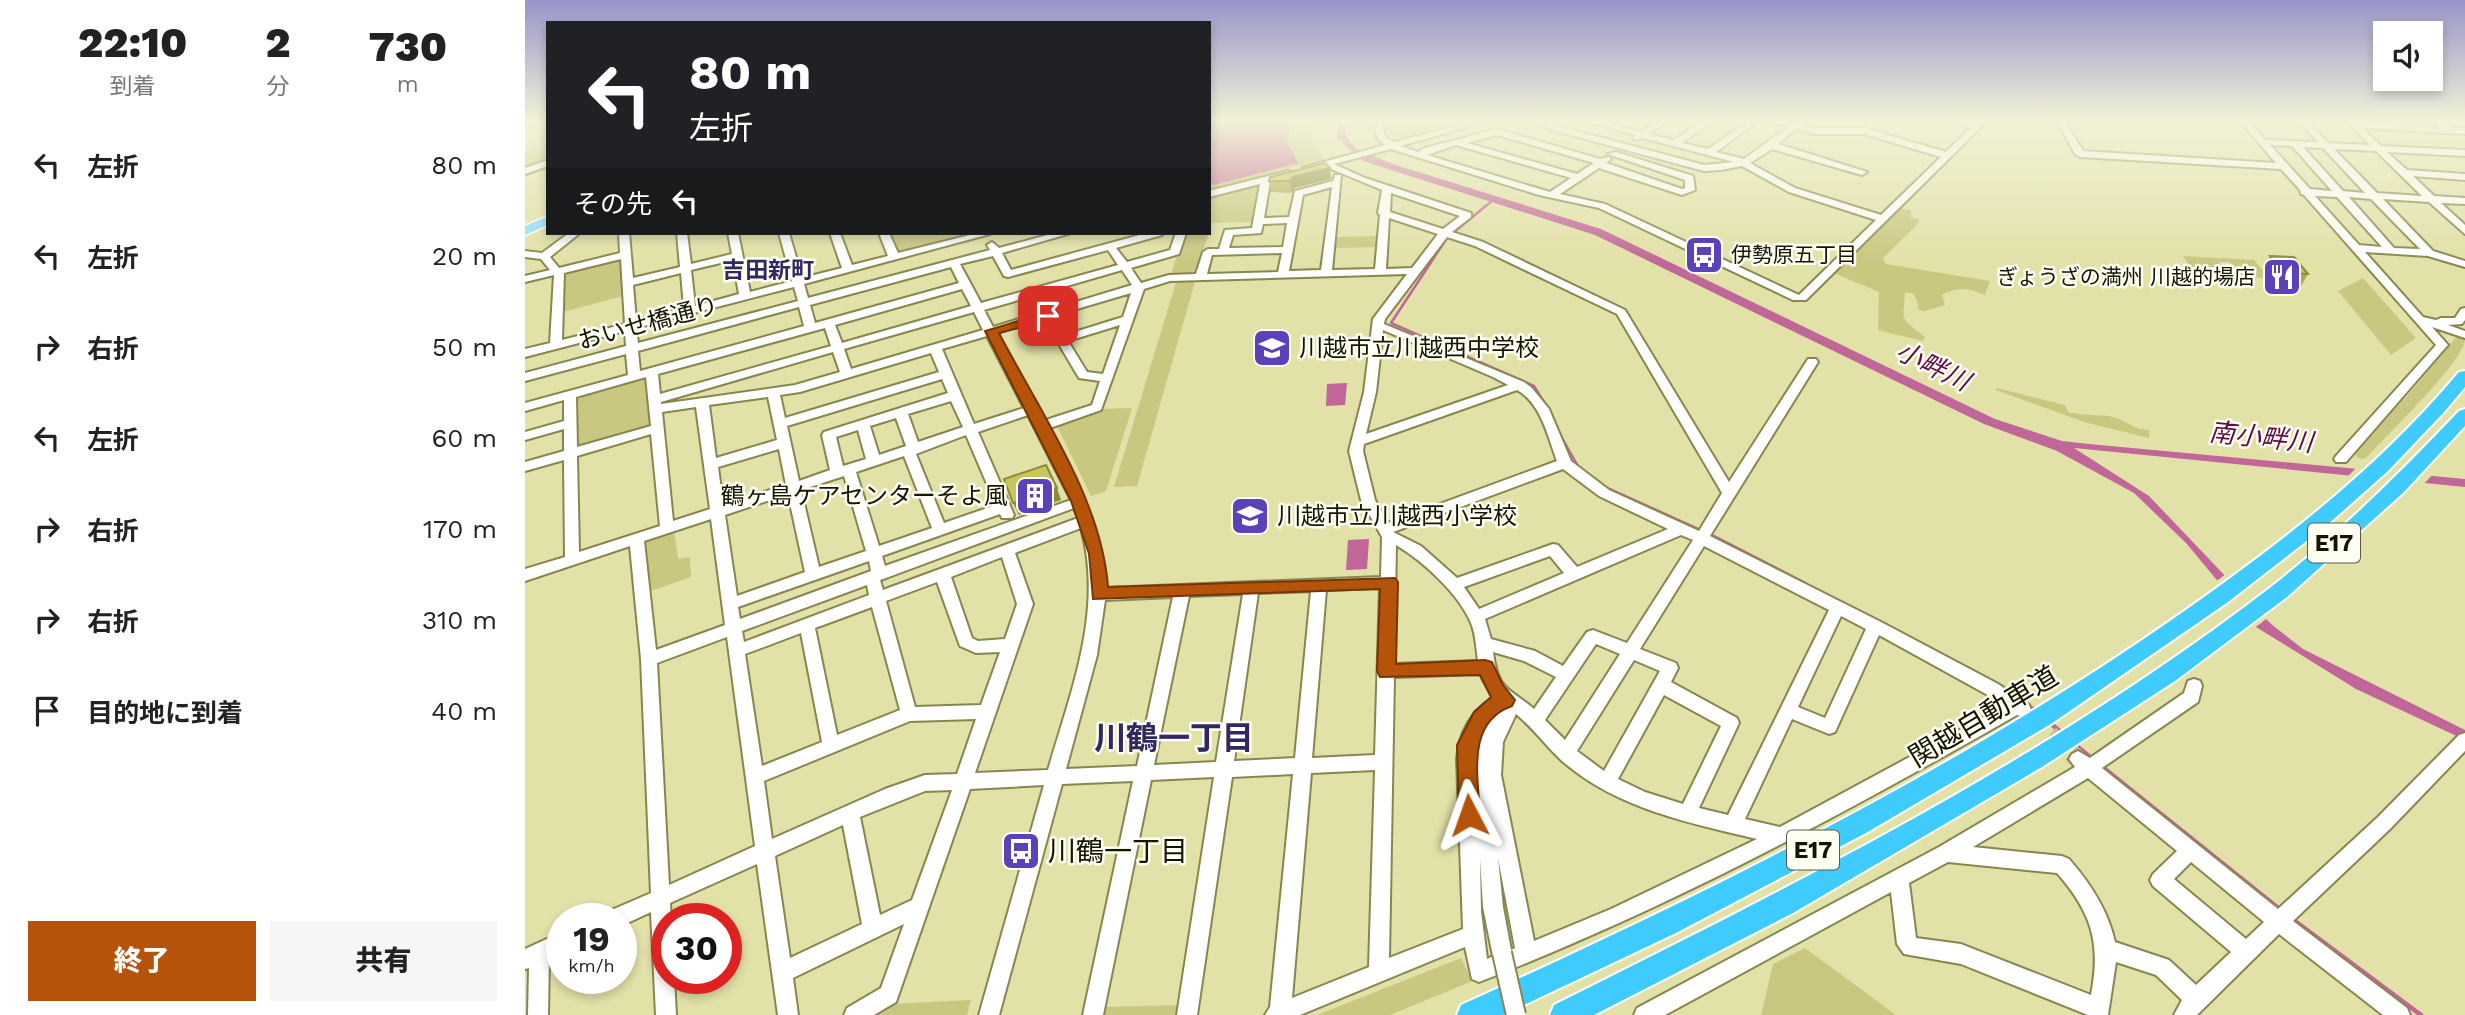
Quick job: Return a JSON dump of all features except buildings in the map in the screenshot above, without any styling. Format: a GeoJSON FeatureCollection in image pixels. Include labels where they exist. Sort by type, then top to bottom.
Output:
{"type":"FeatureCollection","features":[{"type":"Feature","properties":{"kind":"highway","name":"関越自動車道"},"geometry":{"type":"LineString","coordinates":[[1471,1015],[1777,870],[1907,799],[2140,656],[2322,519],[2381,465],[2465,376]]}},
{"type":"Feature","properties":{"kind":"highway","name":"E17"},"geometry":{"type":"LineString","coordinates":[[1564,1015],[1784,904],[2034,760],[2167,675],[2270,599],[2397,487],[2465,415]]}},
{"type":"Feature","properties":{"kind":"main road"},"geometry":{"type":"LineString","coordinates":[[525,231],[546,221]]}},
{"type":"Feature","properties":{"kind":"street"},"geometry":{"type":"LineString","coordinates":[[1211,194],[1318,168]]}},
{"type":"Feature","properties":{"kind":"street"},"geometry":{"type":"LineString","coordinates":[[1326,273],[1337,183],[1334,168]]}},
{"type":"Feature","properties":{"kind":"street"},"geometry":{"type":"LineString","coordinates":[[1341,168],[1387,188],[1467,215],[1444,232],[1381,314],[1377,327],[1370,393],[1356,451],[1362,485],[1388,533],[1379,973]]}},
{"type":"Feature","properties":{"kind":"street"},"geometry":{"type":"LineString","coordinates":[[1461,168],[1552,195],[1602,206],[1802,298],[1934,168]]}},
{"type":"Feature","properties":{"kind":"street"},"geometry":{"type":"LineString","coordinates":[[1547,168],[1578,177]]}},
{"type":"Feature","properties":{"kind":"street"},"geometry":{"type":"LineString","coordinates":[[1552,195],[1592,168]]}},
{"type":"Feature","properties":{"kind":"street"},"geometry":{"type":"LineString","coordinates":[[1615,168],[1682,192],[1690,190],[1690,178],[1659,168]]}},
{"type":"Feature","properties":{"kind":"street"},"geometry":{"type":"LineString","coordinates":[[1754,168],[1792,190],[1883,219]]}},
{"type":"Feature","properties":{"kind":"street"},"geometry":{"type":"LineString","coordinates":[[1850,168],[1862,172]]}},
{"type":"Feature","properties":{"kind":"street"},"geometry":{"type":"LineString","coordinates":[[2284,168],[2424,320],[2442,345],[2341,459]]}},
{"type":"Feature","properties":{"kind":"street"},"geometry":{"type":"LineString","coordinates":[[2317,168],[2392,250]]}},
{"type":"Feature","properties":{"kind":"street"},"geometry":{"type":"LineString","coordinates":[[2348,168],[2429,253]]}},
{"type":"Feature","properties":{"kind":"street"},"geometry":{"type":"LineString","coordinates":[[2399,168],[2465,231]]}},
{"type":"Feature","properties":{"kind":"street"},"geometry":{"type":"LineString","coordinates":[[2404,173],[2465,177]]}},
{"type":"Feature","properties":{"kind":"street"},"geometry":{"type":"LineString","coordinates":[[1223,251],[1229,232],[1257,231],[1265,180]]}},
{"type":"Feature","properties":{"kind":"street"},"geometry":{"type":"LineString","coordinates":[[1283,274],[1298,193],[1337,183]]}},
{"type":"Feature","properties":{"kind":"street"},"geometry":{"type":"LineString","coordinates":[[1380,271],[1387,188]]}},
{"type":"Feature","properties":{"kind":"street"},"geometry":{"type":"LineString","coordinates":[[2304,192],[2465,201]]}},
{"type":"Feature","properties":{"kind":"street"},"geometry":{"type":"LineString","coordinates":[[1384,212],[1486,247],[1621,312],[1729,493]]}},
{"type":"Feature","properties":{"kind":"street"},"geometry":{"type":"LineString","coordinates":[[1259,221],[1293,220]]}},
{"type":"Feature","properties":{"kind":"street"},"geometry":{"type":"LineString","coordinates":[[525,254],[544,256],[574,235]]}},
{"type":"Feature","properties":{"kind":"street"},"geometry":{"type":"LineString","coordinates":[[624,235],[634,377]]}},
{"type":"Feature","properties":{"kind":"street"},"geometry":{"type":"LineString","coordinates":[[681,235],[690,310]]}},
{"type":"Feature","properties":{"kind":"street"},"geometry":{"type":"LineString","coordinates":[[733,235],[745,296]]}},
{"type":"Feature","properties":{"kind":"street"},"geometry":{"type":"LineString","coordinates":[[785,235],[811,329]]}},
{"type":"Feature","properties":{"kind":"street"},"geometry":{"type":"LineString","coordinates":[[836,235],[848,270]]}},
{"type":"Feature","properties":{"kind":"street"},"geometry":{"type":"LineString","coordinates":[[888,235],[894,257]]}},
{"type":"Feature","properties":{"kind":"street"},"geometry":{"type":"LineString","coordinates":[[525,353],[977,235]]}},
{"type":"Feature","properties":{"kind":"street"},"geometry":{"type":"LineString","coordinates":[[986,235],[1008,274],[1151,235]]}},
{"type":"Feature","properties":{"kind":"street","name":"おいせ橋通り"},"geometry":{"type":"LineString","coordinates":[[525,377],[1058,235]]}},
{"type":"Feature","properties":{"kind":"street"},"geometry":{"type":"LineString","coordinates":[[657,404],[838,348],[1175,252],[1180,235]]}},
{"type":"Feature","properties":{"kind":"street"},"geometry":{"type":"LineString","coordinates":[[1110,246],[1139,287]]}},
{"type":"Feature","properties":{"kind":"street"},"geometry":{"type":"LineString","coordinates":[[2355,248],[2429,253],[2465,264]]}},
{"type":"Feature","properties":{"kind":"street"},"geometry":{"type":"LineString","coordinates":[[1201,276],[1208,252],[1288,250]]}},
{"type":"Feature","properties":{"kind":"street"},"geometry":{"type":"LineString","coordinates":[[525,279],[625,255]]}},
{"type":"Feature","properties":{"kind":"street"},"geometry":{"type":"LineString","coordinates":[[544,256],[558,271],[556,345]]}},
{"type":"Feature","properties":{"kind":"street"},"geometry":{"type":"LineString","coordinates":[[627,283],[737,256]]}},
{"type":"Feature","properties":{"kind":"street"},"geometry":{"type":"LineString","coordinates":[[954,263],[1042,426],[1087,520],[1097,554],[1100,594],[1089,655],[989,1015]]}},
{"type":"Feature","properties":{"kind":"street"},"geometry":{"type":"LineString","coordinates":[[657,404],[702,403],[773,392],[847,374],[1169,278],[1415,271]]}},
{"type":"Feature","properties":{"kind":"street"},"geometry":{"type":"LineString","coordinates":[[525,407],[967,285]]}},
{"type":"Feature","properties":{"kind":"street"},"geometry":{"type":"LineString","coordinates":[[1042,426],[1097,407],[1139,287]]}},
{"type":"Feature","properties":{"kind":"street"},"geometry":{"type":"LineString","coordinates":[[2424,320],[2458,322],[2465,311]]}},
{"type":"Feature","properties":{"kind":"street"},"geometry":{"type":"LineString","coordinates":[[1047,315],[1083,375],[1107,378]]}},
{"type":"Feature","properties":{"kind":"street"},"geometry":{"type":"LineString","coordinates":[[1062,339],[1128,319]]}},
{"type":"Feature","properties":{"kind":"street"},"geometry":{"type":"LineString","coordinates":[[2424,320],[2465,335]]}},
{"type":"Feature","properties":{"kind":"street"},"geometry":{"type":"LineString","coordinates":[[829,323],[847,374]]}},
{"type":"Feature","properties":{"kind":"street"},"geometry":{"type":"LineString","coordinates":[[1377,327],[1398,332],[1520,385],[1539,403],[1565,463],[1604,493],[1682,528],[1875,626],[1992,689],[2020,708],[1782,836],[1659,895],[1479,972],[1471,935],[1467,745],[1481,718],[1492,705],[1506,700]]}},
{"type":"Feature","properties":{"kind":"street"},"geometry":{"type":"LineString","coordinates":[[935,348],[1013,526]]}},
{"type":"Feature","properties":{"kind":"street"},"geometry":{"type":"LineString","coordinates":[[1566,754],[1812,362]]}},
{"type":"Feature","properties":{"kind":"street"},"geometry":{"type":"LineString","coordinates":[[652,372],[667,529]]}},
{"type":"Feature","properties":{"kind":"street"},"geometry":{"type":"LineString","coordinates":[[779,424],[945,374]]}},
{"type":"Feature","properties":{"kind":"street"},"geometry":{"type":"LineString","coordinates":[[1358,442],[1520,385]]}},
{"type":"Feature","properties":{"kind":"street"},"geometry":{"type":"LineString","coordinates":[[773,392],[813,575]]}},
{"type":"Feature","properties":{"kind":"street"},"geometry":{"type":"LineString","coordinates":[[570,395],[572,560]]}},
{"type":"Feature","properties":{"kind":"street"},"geometry":{"type":"LineString","coordinates":[[909,714],[878,598],[874,554],[829,435],[956,396]]}},
{"type":"Feature","properties":{"kind":"street"},"geometry":{"type":"LineString","coordinates":[[702,403],[788,1015]]}},
{"type":"Feature","properties":{"kind":"street"},"geometry":{"type":"LineString","coordinates":[[525,575],[1033,410]]}},
{"type":"Feature","properties":{"kind":"street"},"geometry":{"type":"LineString","coordinates":[[901,413],[911,451],[940,530]]}},
{"type":"Feature","properties":{"kind":"street"},"geometry":{"type":"LineString","coordinates":[[525,436],[572,423]]}},
{"type":"Feature","properties":{"kind":"street"},"geometry":{"type":"LineString","coordinates":[[863,425],[874,462]]}},
{"type":"Feature","properties":{"kind":"street"},"geometry":{"type":"LineString","coordinates":[[525,467],[659,428]]}},
{"type":"Feature","properties":{"kind":"street"},"geometry":{"type":"LineString","coordinates":[[712,464],[783,443]]}},
{"type":"Feature","properties":{"kind":"street"},"geometry":{"type":"LineString","coordinates":[[1388,533],[1565,463]]}},
{"type":"Feature","properties":{"kind":"street"},"geometry":{"type":"LineString","coordinates":[[649,659],[1070,504]]}},
{"type":"Feature","properties":{"kind":"street"},"geometry":{"type":"LineString","coordinates":[[731,604],[1003,508]]}},
{"type":"Feature","properties":{"kind":"street"},"geometry":{"type":"LineString","coordinates":[[737,651],[1087,520]]}},
{"type":"Feature","properties":{"kind":"street"},"geometry":{"type":"LineString","coordinates":[[1477,616],[1682,528]]}},
{"type":"Feature","properties":{"kind":"street"},"geometry":{"type":"LineString","coordinates":[[1388,533],[1424,553],[1477,616],[1484,643],[1485,667],[1496,690],[1506,700],[1519,706],[1566,754],[1607,782],[1688,813],[1782,836]]}},
{"type":"Feature","properties":{"kind":"street"},"geometry":{"type":"LineString","coordinates":[[637,539],[649,659],[666,1015]]}},
{"type":"Feature","properties":{"kind":"street"},"geometry":{"type":"LineString","coordinates":[[1452,586],[1553,549],[1574,574]]}},
{"type":"Feature","properties":{"kind":"street"},"geometry":{"type":"LineString","coordinates":[[854,1015],[889,995],[1025,604],[1007,550]]}},
{"type":"Feature","properties":{"kind":"street"},"geometry":{"type":"LineString","coordinates":[[942,575],[966,642],[976,647],[1011,645]]}},
{"type":"Feature","properties":{"kind":"street"},"geometry":{"type":"LineString","coordinates":[[1100,594],[1251,590],[1389,582]]}},
{"type":"Feature","properties":{"kind":"street"},"geometry":{"type":"LineString","coordinates":[[1319,587],[1277,1014],[1471,935]]}},
{"type":"Feature","properties":{"kind":"street"},"geometry":{"type":"LineString","coordinates":[[1187,1015],[1251,590]]}},
{"type":"Feature","properties":{"kind":"street"},"geometry":{"type":"LineString","coordinates":[[1093,1015],[1182,592]]}},
{"type":"Feature","properties":{"kind":"street"},"geometry":{"type":"LineString","coordinates":[[1734,824],[1837,607]]}},
{"type":"Feature","properties":{"kind":"street"},"geometry":{"type":"LineString","coordinates":[[807,625],[831,746]]}},
{"type":"Feature","properties":{"kind":"street"},"geometry":{"type":"LineString","coordinates":[[1787,710],[1829,727],[1875,626]]}},
{"type":"Feature","properties":{"kind":"street"},"geometry":{"type":"LineString","coordinates":[[1535,721],[1590,636],[1670,668],[1607,782]]}},
{"type":"Feature","properties":{"kind":"street"},"geometry":{"type":"LineString","coordinates":[[1484,643],[1528,656],[1566,675]]}},
{"type":"Feature","properties":{"kind":"street"},"geometry":{"type":"LineString","coordinates":[[1386,671],[1485,667]]}},
{"type":"Feature","properties":{"kind":"street"},"geometry":{"type":"LineString","coordinates":[[1661,685],[1731,723],[1688,813]]}},
{"type":"Feature","properties":{"kind":"street"},"geometry":{"type":"LineString","coordinates":[[1644,1015],[1946,853],[2084,763],[2192,697],[2194,686]]}},
{"type":"Feature","properties":{"kind":"street"},"geometry":{"type":"LineString","coordinates":[[1506,700],[1484,734],[1480,749],[1490,882],[1516,1015]]}},
{"type":"Feature","properties":{"kind":"street"},"geometry":{"type":"LineString","coordinates":[[1506,700],[1509,712],[1495,738],[1491,754],[1492,775],[1526,954]]}},
{"type":"Feature","properties":{"kind":"street"},"geometry":{"type":"LineString","coordinates":[[754,777],[909,714],[986,712]]}},
{"type":"Feature","properties":{"kind":"street"},"geometry":{"type":"LineString","coordinates":[[2106,949],[2162,967],[2190,1007],[2384,823],[2462,743]]}},
{"type":"Feature","properties":{"kind":"street"},"geometry":{"type":"LineString","coordinates":[[637,909],[912,786],[964,780],[1384,762]]}},
{"type":"Feature","properties":{"kind":"street"},"geometry":{"type":"LineString","coordinates":[[2084,763],[2190,850],[2284,918],[2400,1015]]}},
{"type":"Feature","properties":{"kind":"street"},"geometry":{"type":"LineString","coordinates":[[850,812],[873,930]]}},
{"type":"Feature","properties":{"kind":"street"},"geometry":{"type":"LineString","coordinates":[[2190,850],[2160,880],[2246,951]]}},
{"type":"Feature","properties":{"kind":"street"},"geometry":{"type":"LineString","coordinates":[[1899,877],[1907,944],[1911,947],[1961,954],[2098,1012],[2106,949],[2087,897],[2062,865],[1946,853]]}},
{"type":"Feature","properties":{"kind":"street"},"geometry":{"type":"LineString","coordinates":[[783,972],[918,908]]}},
{"type":"Feature","properties":{"kind":"street"},"geometry":{"type":"LineString","coordinates":[[532,955],[538,1015]]}},
{"type":"Feature","properties":{"kind":"shaded area"},"geometry":{"type":"Polygon","coordinates":[[[1211,168],[1289,168],[1211,189],[1211,168]]]}},
{"type":"Feature","properties":{"kind":"shaded area"},"geometry":{"type":"Polygon","coordinates":[[[1211,168],[1278,168],[1211,184],[1211,168]]]}},
{"type":"Feature","properties":{"kind":"shaded area"},"geometry":{"type":"Polygon","coordinates":[[[1386,168],[1407,168],[1601,229],[1995,419],[2062,441],[2465,479],[2465,487],[2074,448],[2149,496],[2271,624],[2303,649],[2465,730],[2465,740],[2356,689],[2256,627],[2186,543],[2134,493],[2057,451],[1984,424],[1595,235],[1386,168]]]}},
{"type":"Feature","properties":{"kind":"shaded area"},"geometry":{"type":"Polygon","coordinates":[[[1260,185],[1255,222],[1212,223],[1211,226],[1211,198],[1260,185]]]}},
{"type":"Feature","properties":{"kind":"shaded area"},"geometry":{"type":"Polygon","coordinates":[[[1900,208],[1911,210],[1911,217],[1919,219],[1919,223],[1883,258],[1886,264],[1990,281],[1985,295],[1968,290],[1953,291],[1942,295],[1945,305],[1924,311],[1917,309],[1919,306],[1914,294],[1905,292],[1905,318],[1925,337],[1923,341],[1878,330],[1879,292],[1834,273],[1900,208]]]}},
{"type":"Feature","properties":{"kind":"shaded area"},"geometry":{"type":"Polygon","coordinates":[[[890,235],[973,235],[898,255],[890,235]]]}},
{"type":"Feature","properties":{"kind":"shaded area"},"geometry":{"type":"Polygon","coordinates":[[[1183,235],[1208,235],[1195,274],[1171,275],[1183,235]]]}},
{"type":"Feature","properties":{"kind":"shaded area"},"geometry":{"type":"Polygon","coordinates":[[[1378,236],[1377,247],[1336,248],[1337,237],[1378,236]]]}},
{"type":"Feature","properties":{"kind":"shaded area"},"geometry":{"type":"Polygon","coordinates":[[[2183,256],[2254,260],[2269,278],[2242,277],[2230,262],[2219,262],[2231,279],[2195,274],[2183,256]]]}},
{"type":"Feature","properties":{"kind":"shaded area"},"geometry":{"type":"Polygon","coordinates":[[[620,258],[623,296],[563,312],[562,272],[620,258]]]}},
{"type":"Feature","properties":{"kind":"shaded area"},"geometry":{"type":"Polygon","coordinates":[[[1196,278],[1137,486],[1114,487],[1177,279],[1196,278]]]}},
{"type":"Feature","properties":{"kind":"shaded area"},"geometry":{"type":"Polygon","coordinates":[[[2363,278],[2416,338],[2391,355],[2338,291],[2363,278]]]}},
{"type":"Feature","properties":{"kind":"shaded area"},"geometry":{"type":"Polygon","coordinates":[[[2456,337],[2465,339],[2453,363],[2371,453],[2364,459],[2358,458],[2353,452],[2409,394],[2456,337]]]}},
{"type":"Feature","properties":{"kind":"shaded area"},"geometry":{"type":"Polygon","coordinates":[[[649,375],[655,427],[575,451],[573,396],[649,375]]]}},
{"type":"Feature","properties":{"kind":"shaded area"},"geometry":{"type":"Polygon","coordinates":[[[1347,383],[1345,405],[1326,406],[1327,384],[1347,383]]]}},
{"type":"Feature","properties":{"kind":"shaded area"},"geometry":{"type":"Polygon","coordinates":[[[1997,388],[2065,405],[2068,412],[2118,418],[2149,430],[2149,438],[2084,422],[1996,390],[1997,388]]]}},
{"type":"Feature","properties":{"kind":"shaded area"},"geometry":{"type":"Polygon","coordinates":[[[1132,408],[1106,491],[1091,496],[1056,424],[1101,409],[1132,408]]]}},
{"type":"Feature","properties":{"kind":"shaded area"},"geometry":{"type":"Polygon","coordinates":[[[674,530],[678,559],[690,557],[691,577],[648,592],[641,541],[674,530]]]}},
{"type":"Feature","properties":{"kind":"shaded area"},"geometry":{"type":"Polygon","coordinates":[[[1369,539],[1367,569],[1346,570],[1348,540],[1369,539]]]}},
{"type":"Feature","properties":{"kind":"shaded area"},"geometry":{"type":"Polygon","coordinates":[[[1805,948],[1896,1015],[1761,1015],[1773,964],[1805,948]]]}},
{"type":"Feature","properties":{"kind":"shaded area"},"geometry":{"type":"Polygon","coordinates":[[[1461,958],[1472,981],[1390,1015],[1317,1015],[1461,958]]]}},
{"type":"Feature","properties":{"kind":"shaded area"},"geometry":{"type":"Polygon","coordinates":[[[971,1000],[967,1015],[872,1015],[892,1004],[971,1000]]]}},
{"type":"Feature","properties":{"kind":"shaded area"},"geometry":{"type":"Polygon","coordinates":[[[1181,1005],[1180,1015],[1101,1015],[1102,1007],[1181,1005]]]}},
{"type":"Feature","properties":{"kind":"pier"},"geometry":{"type":"Polygon","coordinates":[[[2359,465],[2435,472],[2422,486],[2345,479],[2359,465]]]}},
{"type":"Feature","properties":{"kind":"pier"},"geometry":{"type":"Polygon","coordinates":[[[2227,573],[2269,617],[2253,629],[2214,583],[2227,573]]]}},
{"type":"Feature","properties":{"kind":"waterway"},"geometry":{"type":"LineString","coordinates":[[1493,200],[1447,238],[1391,323],[1534,386],[1548,409]]}},
{"type":"Feature","properties":{"kind":"waterway"},"geometry":{"type":"LineString","coordinates":[[1557,429],[1579,468]]}},
{"type":"Feature","properties":{"kind":"waterway"},"geometry":{"type":"LineString","coordinates":[[1604,487],[1715,537],[1806,584]]}},
{"type":"Feature","properties":{"kind":"waterway"},"geometry":{"type":"LineString","coordinates":[[1952,660],[1979,674]]}},
{"type":"Feature","properties":{"kind":"waterway"},"geometry":{"type":"LineString","coordinates":[[2007,691],[2035,710]]}},
{"type":"Feature","properties":{"kind":"waterway"},"geometry":{"type":"LineString","coordinates":[[2049,722],[2062,733]]}},
{"type":"Feature","properties":{"kind":"waterway"},"geometry":{"type":"LineString","coordinates":[[2073,743],[2094,760]]}},
{"type":"Feature","properties":{"kind":"waterway"},"geometry":{"type":"LineString","coordinates":[[2100,765],[2282,911]]}},
{"type":"Feature","properties":{"kind":"waterway"},"geometry":{"type":"LineString","coordinates":[[2291,918],[2421,1015]]}},
{"type":"Feature","properties":{"kind":"tunnel"},"geometry":{"type":"LineString","coordinates":[[2029,716],[2078,759]]}},
{"type":"Feature","properties":{"kind":"place","name":"伊勢原五丁目"},"geometry":{"type":"Point","coordinates":[1704,255]}},
{"type":"Feature","properties":{"kind":"place","name":"ぎょうざの満州 川越的場店"},"geometry":{"type":"Point","coordinates":[2282,277]}},
{"type":"Feature","properties":{"kind":"place","name":"川越市立川越西中学校"},"geometry":{"type":"Point","coordinates":[1272,348]}},
{"type":"Feature","properties":{"kind":"place","name":"鶴ヶ島ケアセンターそよ風"},"geometry":{"type":"Point","coordinates":[1035,496]}},
{"type":"Feature","properties":{"kind":"place","name":"川越市立川越西小学校"},"geometry":{"type":"Point","coordinates":[1250,516]}},
{"type":"Feature","properties":{"kind":"place","name":"川鶴一丁目"},"geometry":{"type":"Point","coordinates":[1021,851]}},
{"type":"Feature","properties":{"kind":"district","name":"吉田新町"},"geometry":{"type":"Point","coordinates":[768,270]}},
{"type":"Feature","properties":{"kind":"district","name":"川鶴一丁目"},"geometry":{"type":"Point","coordinates":[1174,738]}},
{"type":"Feature","properties":{"kind":"route"},"geometry":{"type":"LineString","coordinates":[[1048,316],[991,331],[1079,501],[1097,554],[1100,594],[1389,582],[1386,671],[1485,667],[1496,690],[1506,700],[1492,705],[1471,733],[1467,745],[1469,815]]}},
{"type":"Feature","properties":{"kind":"water label","name":"小畔川"},"geometry":{"type":"Point","coordinates":[1933,366]}},
{"type":"Feature","properties":{"kind":"water label","name":"南小畔川"},"geometry":{"type":"Point","coordinates":[2261,437]}}]}
